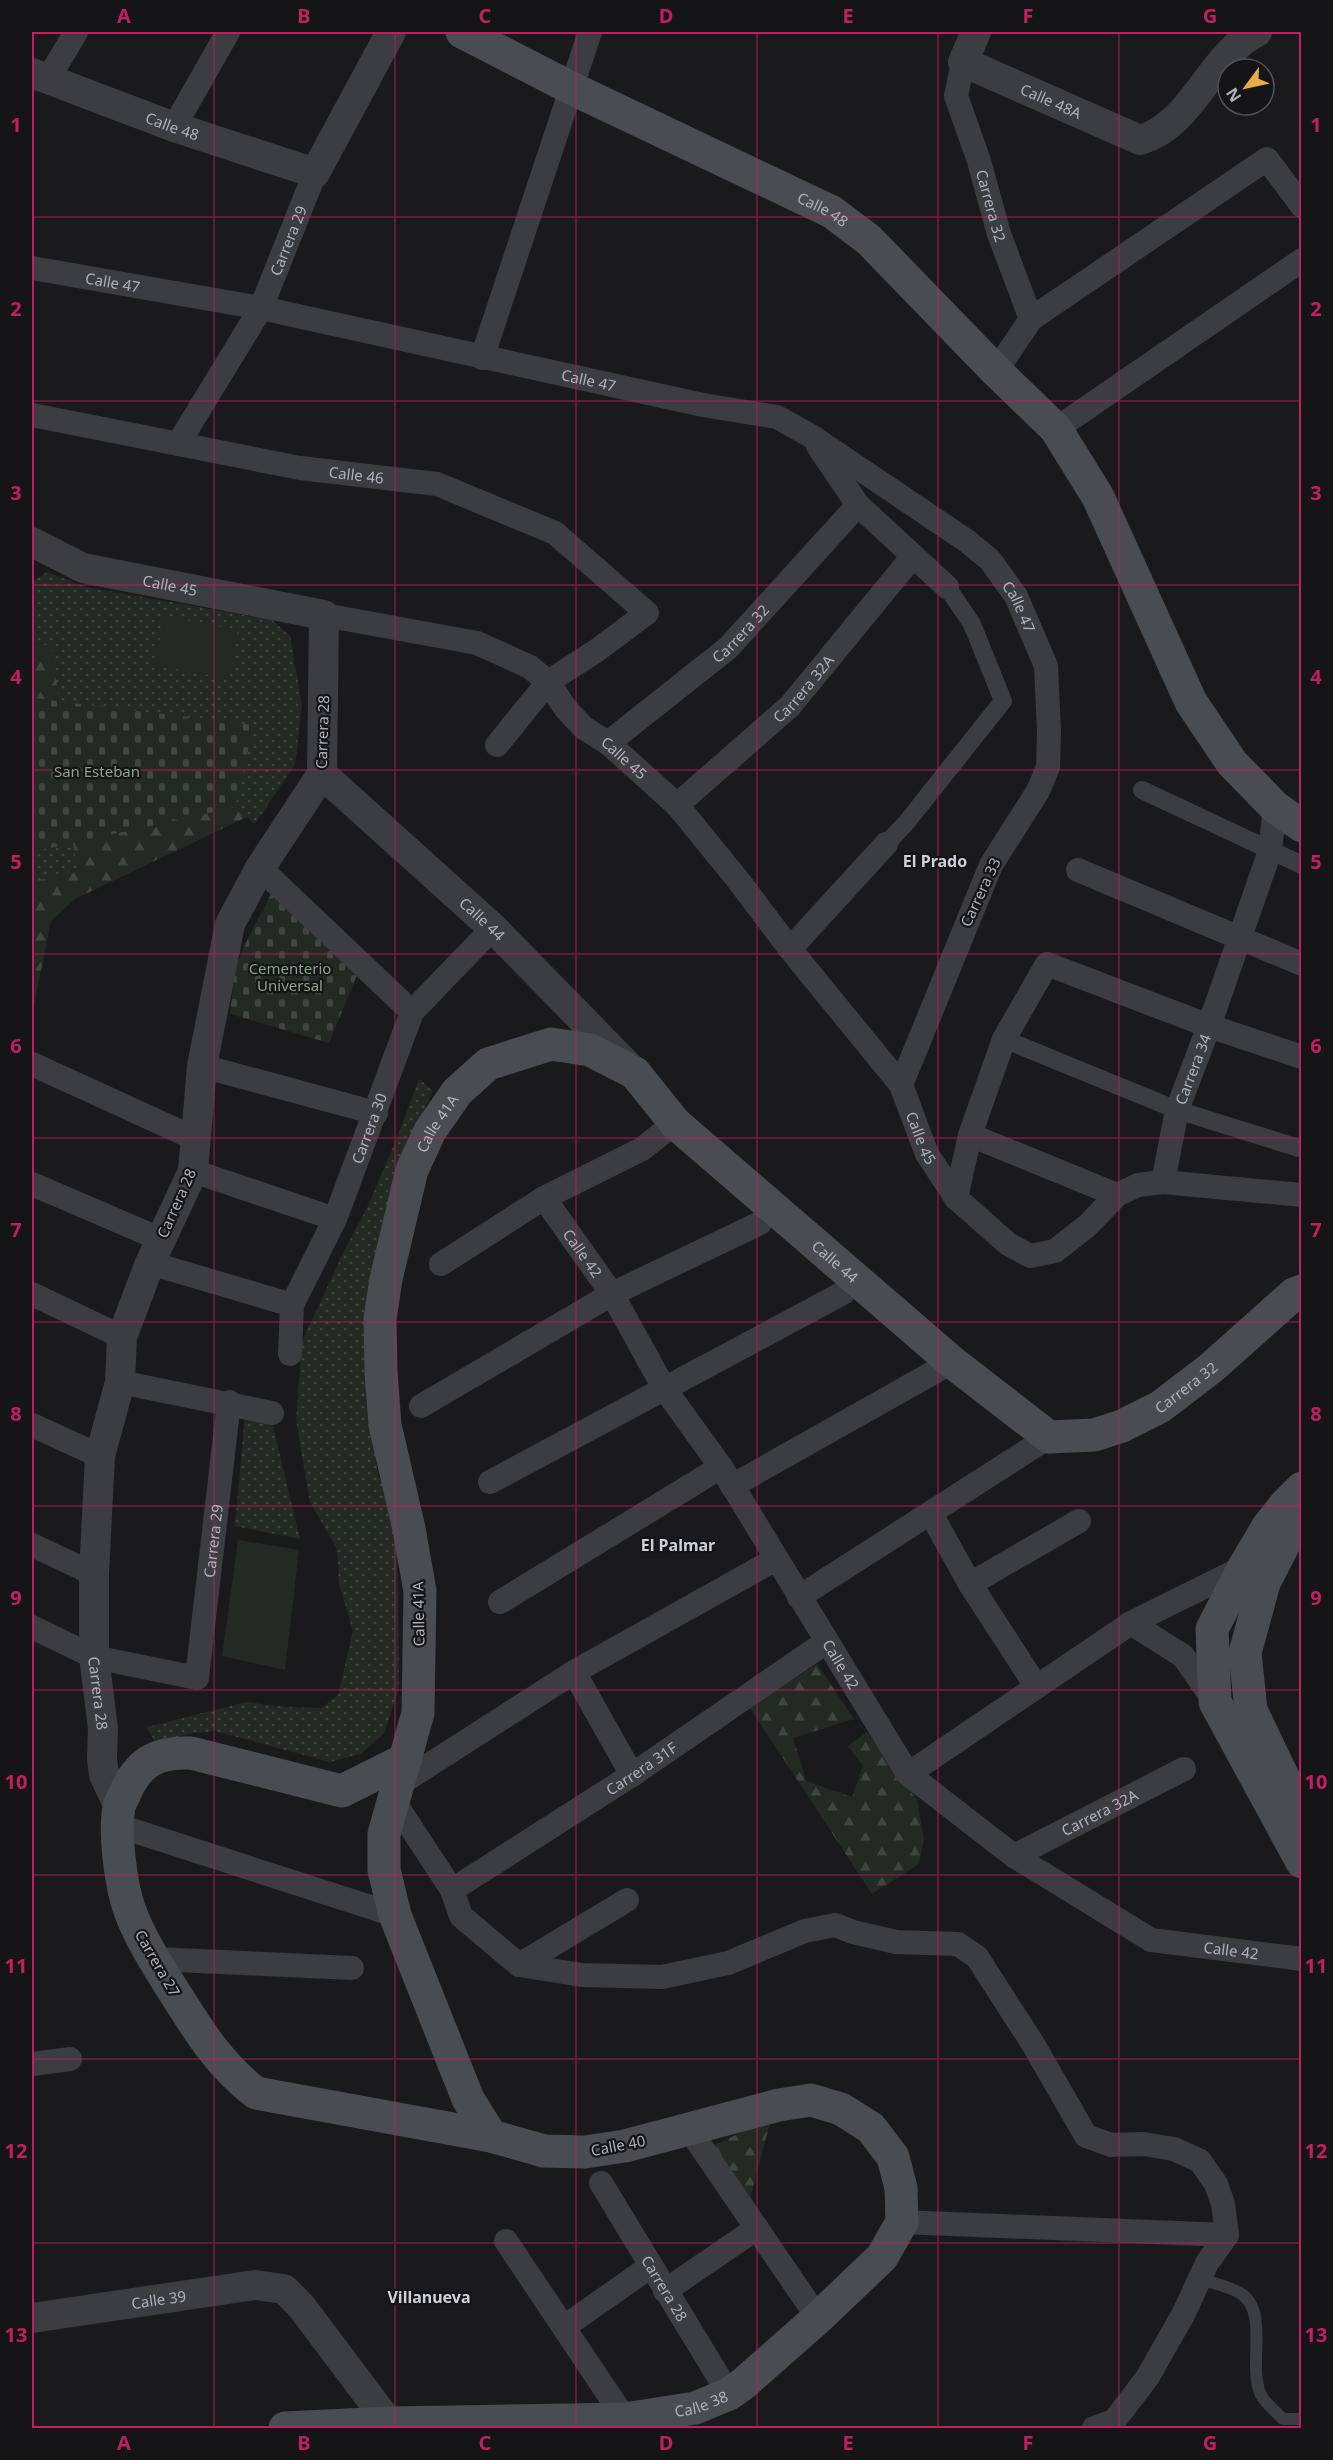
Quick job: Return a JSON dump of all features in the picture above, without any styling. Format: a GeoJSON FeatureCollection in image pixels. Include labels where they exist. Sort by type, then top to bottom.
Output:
{"type":"FeatureCollection","features":[{"type":"Feature","properties":{"kind":"main road","name":"Calle 48"},"geometry":{"type":"LineString","coordinates":[[462,32],[571,88],[832,212],[869,240],[996,371],[1056,429],[1098,497],[1191,702],[1232,763],[1275,807]]}},
{"type":"Feature","properties":{"kind":"main road"},"geometry":{"type":"LineString","coordinates":[[1275,807],[1302,826]]}},
{"type":"Feature","properties":{"kind":"main road","name":"Calle 44"},"geometry":{"type":"LineString","coordinates":[[488,1064],[551,1044],[590,1050],[635,1073],[675,1123],[952,1362],[1049,1437]]}},
{"type":"Feature","properties":{"kind":"main road","name":"Calle 41A"},"geometry":{"type":"LineString","coordinates":[[488,1064],[457,1092],[430,1131],[412,1170],[386,1279],[380,1318],[385,1425],[410,1529],[420,1591],[418,1713],[384,1834],[384,1870],[395,1915],[468,2099],[491,2136]]}},
{"type":"Feature","properties":{"kind":"main road","name":"Carrera 32"},"geometry":{"type":"LineString","coordinates":[[1049,1437],[1094,1436],[1122,1426],[1160,1407],[1211,1368],[1286,1301],[1302,1291]]}},
{"type":"Feature","properties":{"kind":"main road"},"geometry":{"type":"LineString","coordinates":[[1302,1488],[1267,1528],[1244,1566],[1212,1629],[1215,1702],[1302,1862]]}},
{"type":"Feature","properties":{"kind":"main road"},"geometry":{"type":"LineString","coordinates":[[1302,1520],[1285,1542],[1264,1583],[1245,1653],[1251,1710],[1293,1798],[1302,1810]]}},
{"type":"Feature","properties":{"kind":"main road"},"geometry":{"type":"LineString","coordinates":[[119,1816],[131,1781],[149,1760],[171,1752],[191,1753],[342,1791],[399,1781]]}},
{"type":"Feature","properties":{"kind":"main road"},"geometry":{"type":"LineString","coordinates":[[342,1791],[369,1814],[384,1834]]}},
{"type":"Feature","properties":{"kind":"main road","name":"Carrera 27"},"geometry":{"type":"LineString","coordinates":[[119,1816],[120,1873],[127,1902],[154,1959],[208,2046],[234,2076],[256,2093]]}},
{"type":"Feature","properties":{"kind":"main road","name":"Calle 40"},"geometry":{"type":"LineString","coordinates":[[256,2093],[491,2136],[544,2151],[585,2152],[625,2146],[779,2105],[811,2100],[841,2109],[871,2128],[892,2157],[901,2188],[902,2222]]}},
{"type":"Feature","properties":{"kind":"main road"},"geometry":{"type":"LineString","coordinates":[[447,2128],[463,2121],[468,2111],[468,2099]]}},
{"type":"Feature","properties":{"kind":"main road","name":"Calle 38"},"geometry":{"type":"LineString","coordinates":[[286,2428],[389,2423],[625,2419],[695,2408],[729,2394],[818,2318],[882,2257],[902,2222]]}},
{"type":"Feature","properties":{"kind":"street"},"geometry":{"type":"LineString","coordinates":[[40,76],[76,32]]}},
{"type":"Feature","properties":{"kind":"street"},"geometry":{"type":"LineString","coordinates":[[174,127],[228,32]]}},
{"type":"Feature","properties":{"kind":"street","name":"Carrera 29"},"geometry":{"type":"LineString","coordinates":[[178,444],[261,308],[315,173],[391,32]]}},
{"type":"Feature","properties":{"kind":"street"},"geometry":{"type":"LineString","coordinates":[[482,358],[590,32]]}},
{"type":"Feature","properties":{"kind":"street","name":"Carrera 32"},"geometry":{"type":"LineString","coordinates":[[976,32],[963,62],[956,96],[980,161],[999,234],[1031,319]]}},
{"type":"Feature","properties":{"kind":"street","name":"Calle 48A"},"geometry":{"type":"LineString","coordinates":[[963,62],[1140,140],[1152,137],[1191,103],[1216,70],[1251,33]]}},
{"type":"Feature","properties":{"kind":"street","name":"Calle 48"},"geometry":{"type":"LineString","coordinates":[[40,76],[174,127],[315,173]]}},
{"type":"Feature","properties":{"kind":"street"},"geometry":{"type":"LineString","coordinates":[[996,371],[1031,319],[1268,159],[1302,206]]}},
{"type":"Feature","properties":{"kind":"street"},"geometry":{"type":"LineString","coordinates":[[1056,429],[1302,260]]}},
{"type":"Feature","properties":{"kind":"street","name":"Calle 47"},"geometry":{"type":"LineString","coordinates":[[32,268],[261,308],[703,405],[777,417],[811,436],[967,541],[990,560],[1016,596],[1046,666]]}},
{"type":"Feature","properties":{"kind":"street","name":"Calle 46"},"geometry":{"type":"LineString","coordinates":[[32,415],[300,468],[437,484],[555,533],[647,613],[596,651],[548,682]]}},
{"type":"Feature","properties":{"kind":"street"},"geometry":{"type":"LineString","coordinates":[[790,949],[906,823],[1003,700],[972,624],[947,587],[858,505],[811,436]]}},
{"type":"Feature","properties":{"kind":"street","name":"Carrera 32"},"geometry":{"type":"LineString","coordinates":[[608,743],[728,648],[858,505]]}},
{"type":"Feature","properties":{"kind":"street","name":"Calle 45"},"geometry":{"type":"LineString","coordinates":[[32,542],[83,568],[477,643],[530,668],[548,682],[572,716],[584,728],[608,743],[676,805],[738,880],[790,949],[901,1085],[927,1154],[956,1198],[1008,1244],[1030,1256],[1055,1251],[1087,1226],[1117,1195]]}},
{"type":"Feature","properties":{"kind":"street","name":"Carrera 32A"},"geometry":{"type":"LineString","coordinates":[[676,805],[790,706],[913,556]]}},
{"type":"Feature","properties":{"kind":"street","name":"Carrera 28"},"geometry":{"type":"LineString","coordinates":[[119,1816],[104,1775],[103,1729],[94,1658],[94,1574],[100,1456],[120,1382],[122,1337],[155,1251],[193,1171],[202,1066],[230,924],[260,868],[322,774],[324,615]]}},
{"type":"Feature","properties":{"kind":"street","name":"Carrera 33"},"geometry":{"type":"LineString","coordinates":[[901,1085],[991,865],[1038,791],[1048,767],[1046,666]]}},
{"type":"Feature","properties":{"kind":"street"},"geometry":{"type":"LineString","coordinates":[[497,745],[548,682]]}},
{"type":"Feature","properties":{"kind":"street","name":"Calle 44"},"geometry":{"type":"LineString","coordinates":[[322,774],[494,928],[635,1073]]}},
{"type":"Feature","properties":{"kind":"street"},"geometry":{"type":"LineString","coordinates":[[1142,790],[1302,865]]}},
{"type":"Feature","properties":{"kind":"street","name":"Carrera 34"},"geometry":{"type":"LineString","coordinates":[[1162,1182],[1177,1110],[1270,851],[1275,807]]}},
{"type":"Feature","properties":{"kind":"street"},"geometry":{"type":"LineString","coordinates":[[260,868],[412,1012]]}},
{"type":"Feature","properties":{"kind":"street"},"geometry":{"type":"LineString","coordinates":[[1078,870],[1302,964]]}},
{"type":"Feature","properties":{"kind":"street","name":"Carrera 30"},"geometry":{"type":"LineString","coordinates":[[290,1354],[292,1305],[335,1219],[412,1012],[494,928]]}},
{"type":"Feature","properties":{"kind":"street"},"geometry":{"type":"LineString","coordinates":[[956,1198],[970,1135],[1004,1039],[1047,964],[1209,1026],[1302,1057]]}},
{"type":"Feature","properties":{"kind":"street"},"geometry":{"type":"LineString","coordinates":[[1004,1039],[1177,1110],[1302,1149]]}},
{"type":"Feature","properties":{"kind":"street"},"geometry":{"type":"LineString","coordinates":[[32,1064],[196,1139]]}},
{"type":"Feature","properties":{"kind":"street"},"geometry":{"type":"LineString","coordinates":[[202,1066],[376,1113]]}},
{"type":"Feature","properties":{"kind":"street"},"geometry":{"type":"LineString","coordinates":[[441,1264],[554,1193],[642,1149],[675,1123]]}},
{"type":"Feature","properties":{"kind":"street"},"geometry":{"type":"LineString","coordinates":[[970,1135],[1117,1195],[1138,1185],[1162,1182],[1302,1195]]}},
{"type":"Feature","properties":{"kind":"street"},"geometry":{"type":"LineString","coordinates":[[193,1171],[335,1219]]}},
{"type":"Feature","properties":{"kind":"street"},"geometry":{"type":"LineString","coordinates":[[32,1184],[155,1251],[292,1305]]}},
{"type":"Feature","properties":{"kind":"street","name":"Calle 42"},"geometry":{"type":"LineString","coordinates":[[554,1193],[664,1388],[726,1477],[908,1774],[1014,1856],[1151,1940],[1302,1959]]}},
{"type":"Feature","properties":{"kind":"street"},"geometry":{"type":"LineString","coordinates":[[421,1406],[612,1294],[760,1223]]}},
{"type":"Feature","properties":{"kind":"street"},"geometry":{"type":"LineString","coordinates":[[490,1482],[843,1293]]}},
{"type":"Feature","properties":{"kind":"street"},"geometry":{"type":"LineString","coordinates":[[32,1294],[122,1337]]}},
{"type":"Feature","properties":{"kind":"street"},"geometry":{"type":"LineString","coordinates":[[500,1602],[726,1477],[952,1362]]}},
{"type":"Feature","properties":{"kind":"street"},"geometry":{"type":"LineString","coordinates":[[120,1382],[229,1402],[272,1413]]}},
{"type":"Feature","properties":{"kind":"street","name":"Carrera 29"},"geometry":{"type":"LineString","coordinates":[[94,1658],[197,1678],[229,1402]]}},
{"type":"Feature","properties":{"kind":"street"},"geometry":{"type":"LineString","coordinates":[[32,1425],[100,1456]]}},
{"type":"Feature","properties":{"kind":"street"},"geometry":{"type":"LineString","coordinates":[[799,1597],[1049,1437]]}},
{"type":"Feature","properties":{"kind":"street"},"geometry":{"type":"LineString","coordinates":[[931,1514],[970,1584],[1036,1686]]}},
{"type":"Feature","properties":{"kind":"street"},"geometry":{"type":"LineString","coordinates":[[970,1584],[1078,1521]]}},
{"type":"Feature","properties":{"kind":"street"},"geometry":{"type":"LineString","coordinates":[[32,1545],[94,1574]]}},
{"type":"Feature","properties":{"kind":"street"},"geometry":{"type":"LineString","coordinates":[[776,1559],[574,1672],[399,1781],[452,1890],[461,1916],[519,1965],[582,1975],[662,1977],[728,1963],[806,1931],[835,1925],[853,1932],[896,1942],[958,1944],[977,1957],[1033,2044],[1086,2136],[1111,2145],[1143,2144],[1174,2149],[1200,2161],[1216,2184],[1223,2204],[1227,2235],[1208,2263],[1184,2313],[1147,2378],[1109,2426]]}},
{"type":"Feature","properties":{"kind":"street"},"geometry":{"type":"LineString","coordinates":[[908,1774],[1131,1623],[1244,1566]]}},
{"type":"Feature","properties":{"kind":"street"},"geometry":{"type":"LineString","coordinates":[[1131,1623],[1183,1656],[1215,1702]]}},
{"type":"Feature","properties":{"kind":"street"},"geometry":{"type":"LineString","coordinates":[[32,1627],[94,1658]]}},
{"type":"Feature","properties":{"kind":"street","name":"Carrera 31F"},"geometry":{"type":"LineString","coordinates":[[452,1890],[632,1775],[826,1642]]}},
{"type":"Feature","properties":{"kind":"street"},"geometry":{"type":"LineString","coordinates":[[574,1672],[632,1775]]}},
{"type":"Feature","properties":{"kind":"street","name":"Carrera 32A"},"geometry":{"type":"LineString","coordinates":[[1014,1856],[1184,1769]]}},
{"type":"Feature","properties":{"kind":"street"},"geometry":{"type":"LineString","coordinates":[[119,1816],[395,1915]]}},
{"type":"Feature","properties":{"kind":"street"},"geometry":{"type":"LineString","coordinates":[[519,1965],[627,1900]]}},
{"type":"Feature","properties":{"kind":"street"},"geometry":{"type":"LineString","coordinates":[[154,1959],[352,1968]]}},
{"type":"Feature","properties":{"kind":"street"},"geometry":{"type":"LineString","coordinates":[[32,2064],[70,2059]]}},
{"type":"Feature","properties":{"kind":"street"},"geometry":{"type":"LineString","coordinates":[[689,2129],[818,2318]]}},
{"type":"Feature","properties":{"kind":"street","name":"Carrera 28"},"geometry":{"type":"LineString","coordinates":[[601,2183],[729,2394]]}},
{"type":"Feature","properties":{"kind":"street"},"geometry":{"type":"LineString","coordinates":[[902,2222],[1227,2235]]}},
{"type":"Feature","properties":{"kind":"street"},"geometry":{"type":"LineString","coordinates":[[665,2291],[757,2228]]}},
{"type":"Feature","properties":{"kind":"street"},"geometry":{"type":"LineString","coordinates":[[506,2241],[625,2419]]}},
{"type":"Feature","properties":{"kind":"street"},"geometry":{"type":"LineString","coordinates":[[564,2327],[651,2266]]}},
{"type":"Feature","properties":{"kind":"street","name":"Calle 39"},"geometry":{"type":"LineString","coordinates":[[32,2318],[255,2285],[285,2289],[301,2306],[389,2423]]}},
{"type":"Feature","properties":{"kind":"lane"},"geometry":{"type":"LineString","coordinates":[[1200,2279],[1240,2293],[1250,2303],[1256,2317],[1255,2361],[1261,2394],[1283,2419],[1302,2420]]}},
{"type":"Feature","properties":{"kind":"green space"},"geometry":{"type":"Polygon","coordinates":[[[47,572],[86,587],[272,620],[290,636],[302,705],[295,764],[255,824],[234,808],[73,843],[78,870],[32,882],[32,698],[58,700],[51,646],[32,643],[32,582],[47,572]]]}},
{"type":"Feature","properties":{"kind":"green space"},"geometry":{"type":"Polygon","coordinates":[[[164,616],[238,630],[229,679],[155,665],[164,616]]]}},
{"type":"Feature","properties":{"kind":"green space"},"geometry":{"type":"Polygon","coordinates":[[[32,643],[51,646],[59,700],[32,698],[32,643]]]}},
{"type":"Feature","properties":{"kind":"green space","name":"San Esteban"},"geometry":{"type":"Polygon","coordinates":[[[32,698],[254,725],[235,807],[32,852],[32,698]]]}},
{"type":"Feature","properties":{"kind":"green space"},"geometry":{"type":"Polygon","coordinates":[[[235,807],[247,817],[75,899],[51,921],[32,1015],[32,882],[77,870],[73,843],[235,807]]]}},
{"type":"Feature","properties":{"kind":"green space","name":"Cementerio Universal"},"geometry":{"type":"Polygon","coordinates":[[[272,892],[360,968],[329,1043],[230,1014],[235,969],[272,892]]]}},
{"type":"Feature","properties":{"kind":"green space"},"geometry":{"type":"Polygon","coordinates":[[[419,1079],[433,1091],[400,1161],[371,1424],[378,1475],[397,1517],[399,1689],[384,1733],[361,1754],[330,1762],[215,1731],[188,1734],[156,1744],[147,1727],[246,1702],[321,1708],[338,1695],[353,1631],[339,1584],[337,1549],[310,1502],[296,1421],[302,1341],[367,1208],[419,1079]]]}},
{"type":"Feature","properties":{"kind":"green space"},"geometry":{"type":"Polygon","coordinates":[[[245,1414],[273,1426],[300,1539],[235,1526],[245,1414]]]}},
{"type":"Feature","properties":{"kind":"green space"},"geometry":{"type":"Polygon","coordinates":[[[238,1540],[299,1550],[285,1670],[222,1656],[238,1540]]]}},
{"type":"Feature","properties":{"kind":"green space"},"geometry":{"type":"Polygon","coordinates":[[[817,1664],[854,1719],[793,1738],[806,1781],[852,1797],[863,1766],[848,1746],[867,1732],[917,1800],[924,1839],[919,1864],[872,1894],[750,1708],[817,1664]]]}},
{"type":"Feature","properties":{"kind":"green space"},"geometry":{"type":"Polygon","coordinates":[[[771,2119],[749,2202],[705,2149],[771,2119]]]}},
{"type":"Feature","properties":{"kind":"district","name":"El Prado"},"geometry":{"type":"Point","coordinates":[935,861]}},
{"type":"Feature","properties":{"kind":"district","name":"El Palmar"},"geometry":{"type":"Point","coordinates":[678,1545]}},
{"type":"Feature","properties":{"kind":"district","name":"Villanueva"},"geometry":{"type":"Point","coordinates":[429,2297]}}]}
